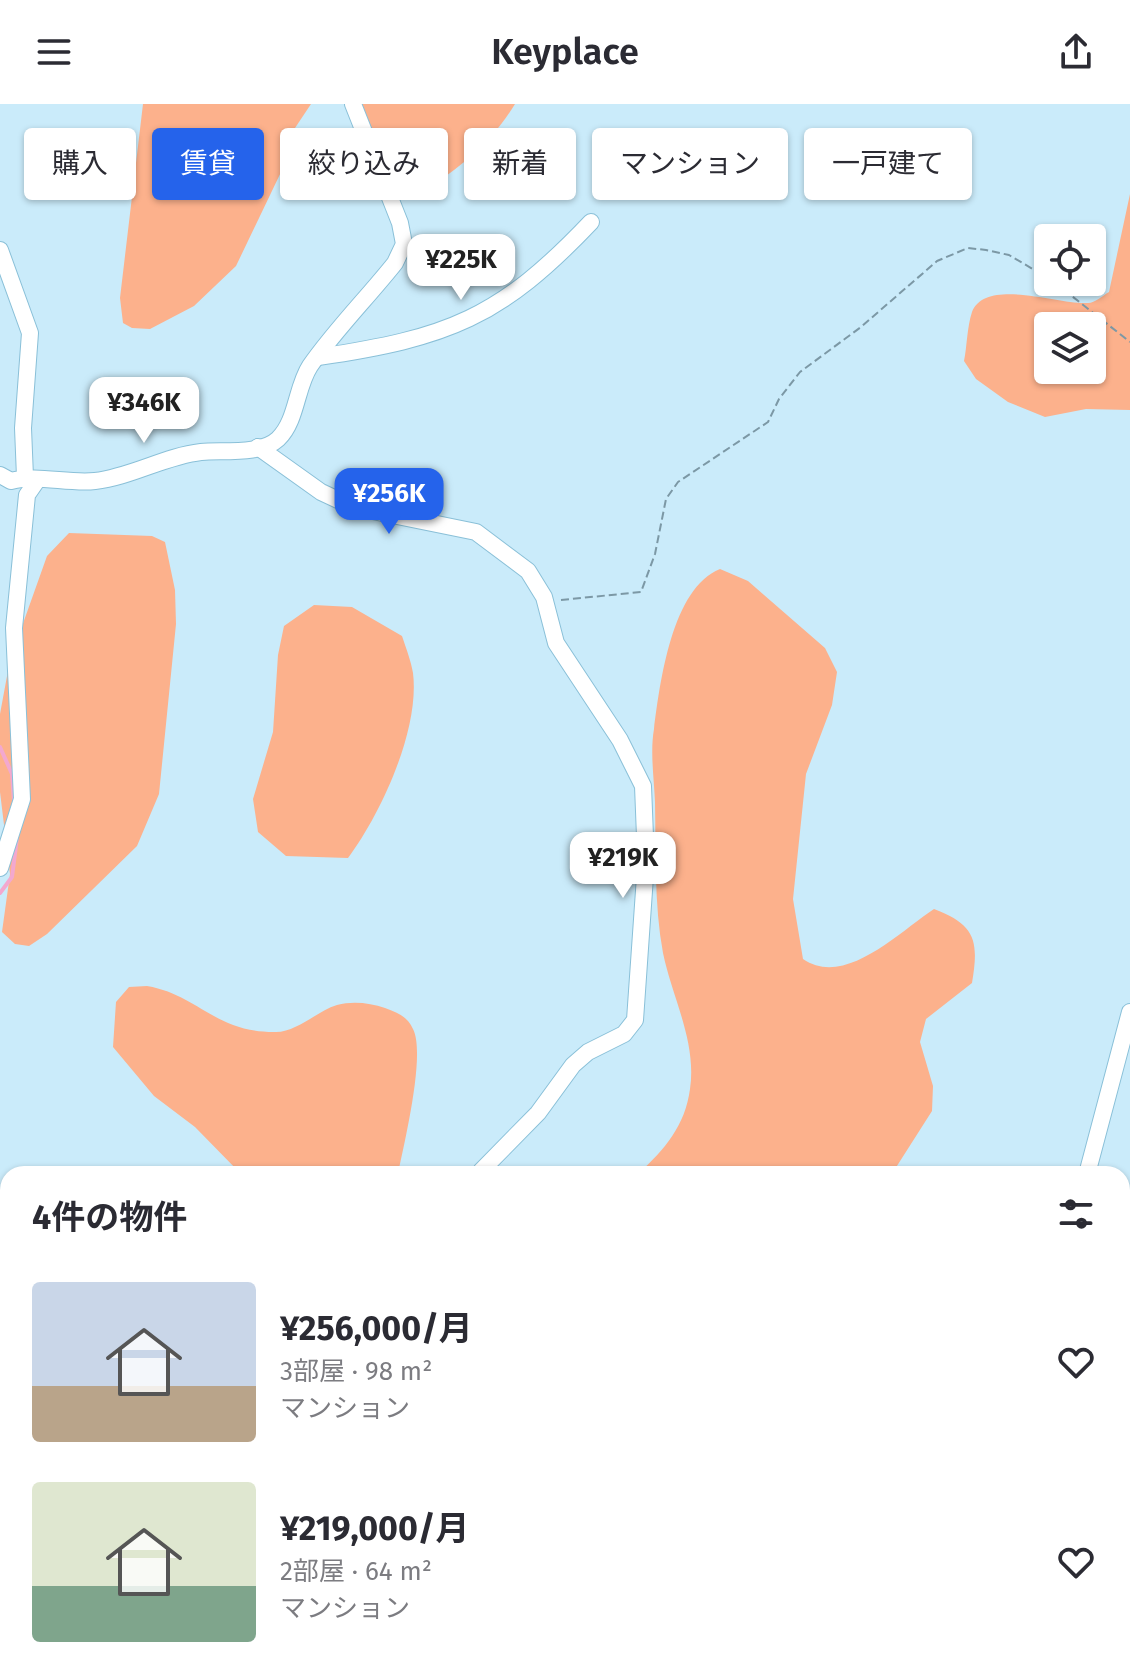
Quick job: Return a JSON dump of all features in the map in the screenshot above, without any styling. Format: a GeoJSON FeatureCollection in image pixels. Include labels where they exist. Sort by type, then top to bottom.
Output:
{"type":"FeatureCollection","features":[{"type":"Feature","properties":{"kind":"street"},"geometry":{"type":"LineString","coordinates":[[0,475],[11,481],[97,481],[199,452],[258,447],[276,441],[309,367],[395,263],[404,244],[400,223],[353,104]]}},
{"type":"Feature","properties":{"kind":"street"},"geometry":{"type":"LineString","coordinates":[[318,357],[422,337],[483,314],[548,267],[591,222]]}},
{"type":"Feature","properties":{"kind":"street"},"geometry":{"type":"LineString","coordinates":[[0,250],[30,333],[23,428],[31,480],[14,628],[22,799],[0,868]]}},
{"type":"Feature","properties":{"kind":"street"},"geometry":{"type":"LineString","coordinates":[[258,447],[321,492],[353,507],[459,527],[486,537],[528,571],[544,597],[556,643],[620,740],[643,786],[646,862],[637,1003],[631,1028],[588,1052],[573,1065],[538,1113],[486,1166]]}},
{"type":"Feature","properties":{"kind":"street"},"geometry":{"type":"LineString","coordinates":[[1089,1166],[1130,1012]]}},
{"type":"Feature","properties":{"kind":"path"},"geometry":{"type":"LineString","coordinates":[[544,597],[585,600],[641,592],[655,554],[666,499],[678,482],[703,462],[768,422],[779,399],[800,372],[861,327],[937,261],[968,248],[1009,255],[1034,270]]}},
{"type":"Feature","properties":{"kind":"path"},"geometry":{"type":"LineString","coordinates":[[1072,296],[1130,342]]}},
{"type":"Feature","properties":{"kind":"shaded area"},"geometry":{"type":"Polygon","coordinates":[[[143,104],[311,104],[295,128],[280,128],[280,174],[236,266],[194,306],[150,329],[132,328],[123,323],[120,298],[132,200],[136,200],[136,163],[143,104]]]}},
{"type":"Feature","properties":{"kind":"shaded area"},"geometry":{"type":"Polygon","coordinates":[[[350,104],[515,104],[499,128],[464,128],[464,162],[448,174],[448,128],[363,128],[350,104]]]}},
{"type":"Feature","properties":{"kind":"shaded area"},"geometry":{"type":"Polygon","coordinates":[[[1130,194],[1130,410],[1086,409],[1045,417],[1008,402],[976,379],[964,361],[972,312],[980,302],[992,296],[1024,295],[1088,303],[1109,292],[1130,194]]]}},
{"type":"Feature","properties":{"kind":"shaded area"},"geometry":{"type":"Polygon","coordinates":[[[69,533],[152,536],[165,542],[175,590],[176,624],[159,794],[137,846],[47,934],[29,946],[15,944],[2,932],[10,874],[0,792],[0,714],[10,660],[47,556],[69,533]]]}},
{"type":"Feature","properties":{"kind":"shaded area"},"geometry":{"type":"Polygon","coordinates":[[[720,569],[748,581],[825,648],[837,672],[832,705],[806,774],[793,899],[803,959],[819,966],[836,967],[854,962],[888,943],[934,909],[959,921],[974,945],[972,983],[926,1019],[920,1042],[933,1086],[932,1111],[897,1166],[646,1166],[678,1126],[690,1089],[687,1037],[667,970],[658,916],[652,756],[657,709],[671,638],[690,595],[704,579],[720,569]]]}},
{"type":"Feature","properties":{"kind":"shaded area"},"geometry":{"type":"Polygon","coordinates":[[[314,605],[352,607],[402,636],[413,673],[414,695],[410,719],[396,770],[361,840],[348,858],[286,856],[258,832],[253,799],[273,732],[278,655],[284,626],[314,605]]]}},
{"type":"Feature","properties":{"kind":"shaded area"},"geometry":{"type":"Polygon","coordinates":[[[147,986],[165,991],[222,1020],[255,1031],[284,1031],[329,1008],[349,1003],[379,1006],[405,1018],[413,1029],[417,1058],[413,1100],[400,1166],[233,1166],[195,1127],[154,1096],[113,1047],[116,1002],[129,987],[147,986]]]}},
{"type":"Feature","properties":{"kind":"waterway"},"geometry":{"type":"LineString","coordinates":[[0,747],[12,774],[14,802]]}},
{"type":"Feature","properties":{"kind":"waterway"},"geometry":{"type":"LineString","coordinates":[[0,893],[12,877],[17,838]]}}]}
